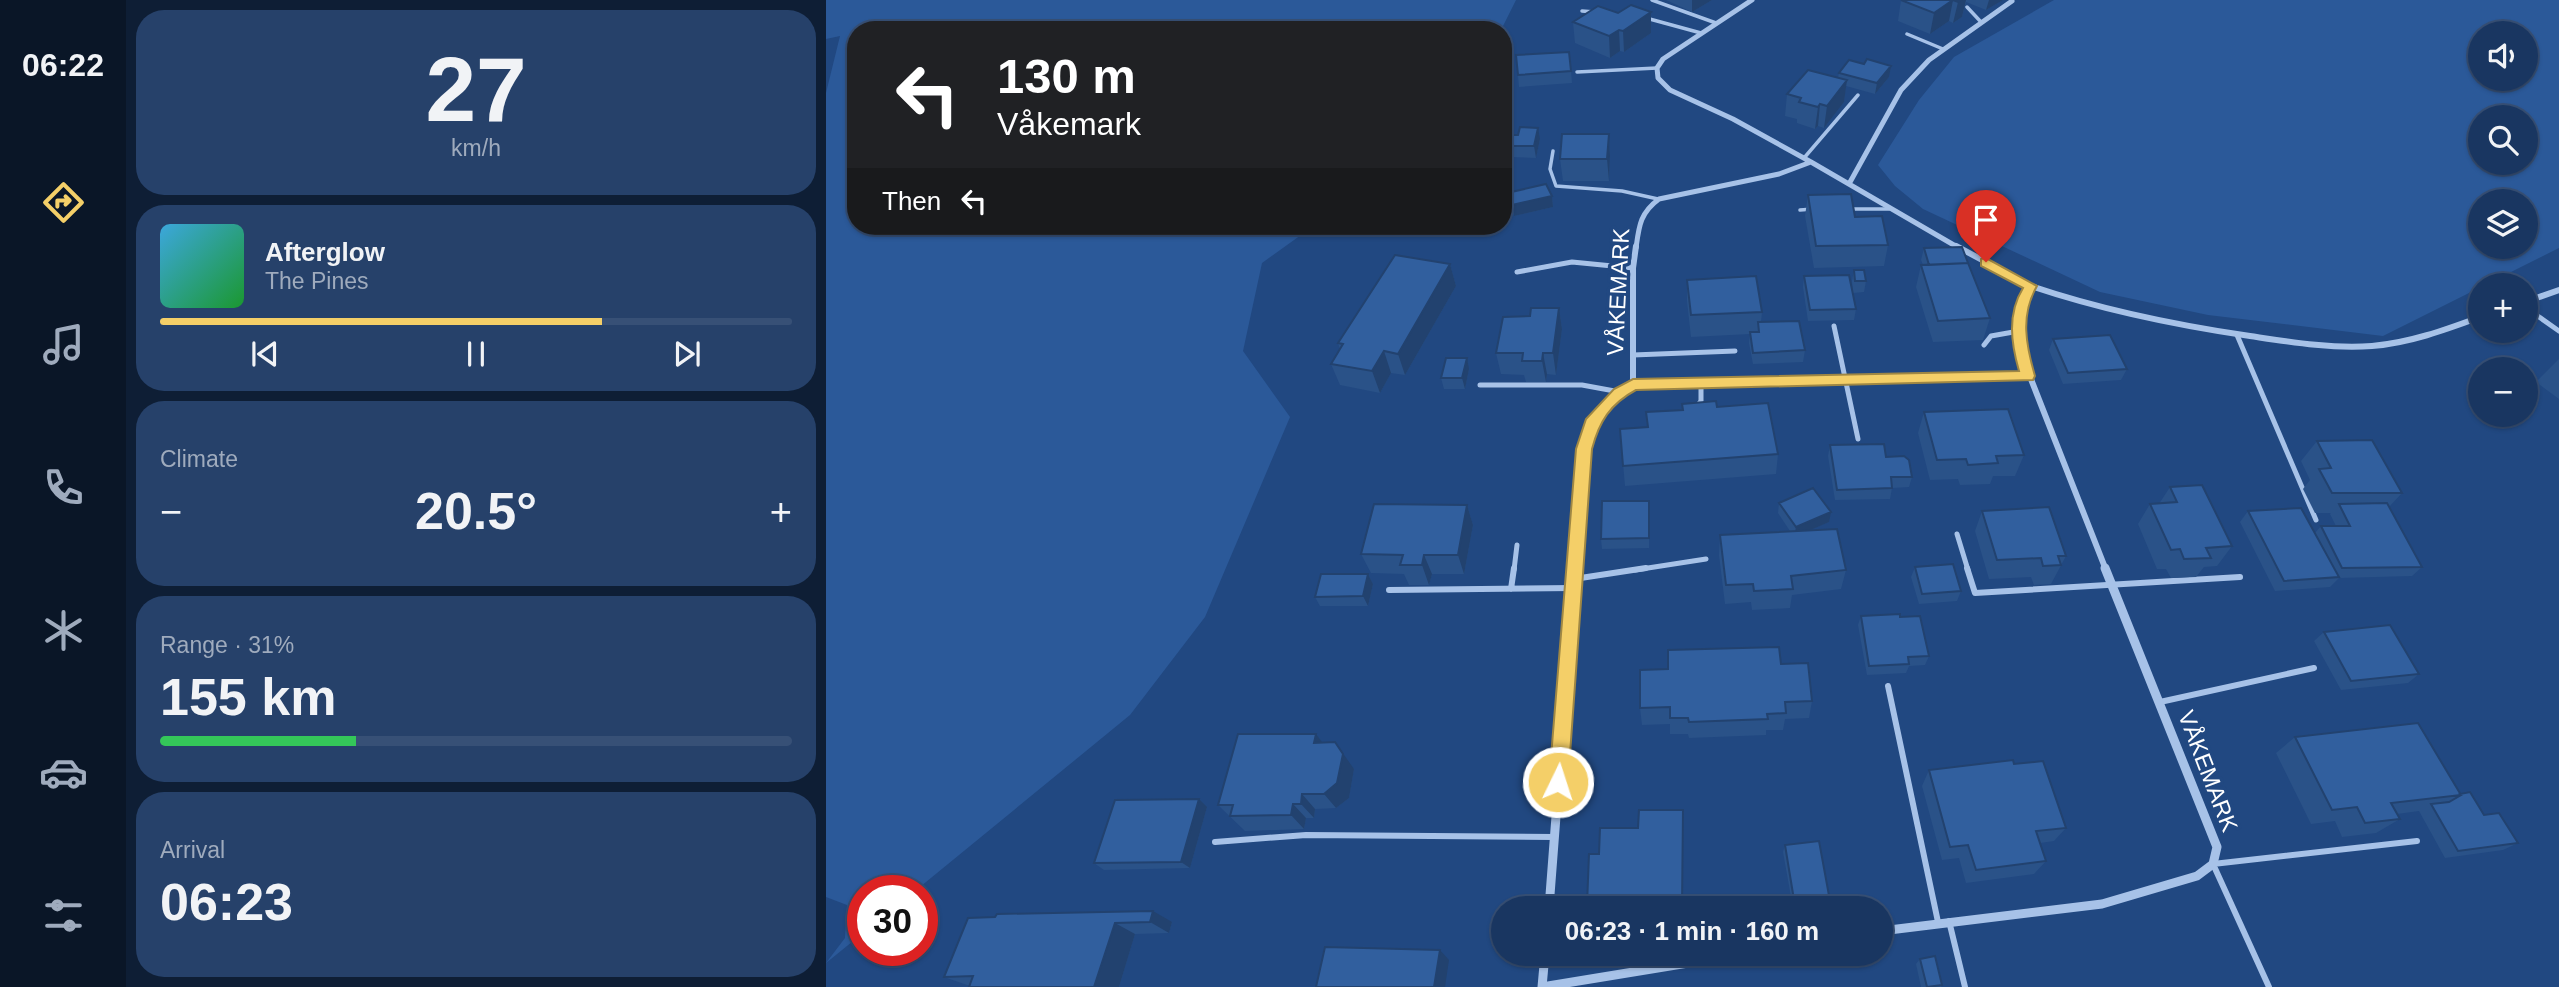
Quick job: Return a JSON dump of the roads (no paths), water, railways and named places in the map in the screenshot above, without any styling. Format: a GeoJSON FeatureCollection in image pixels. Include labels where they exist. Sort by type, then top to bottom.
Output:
{"type":"FeatureCollection","features":[{"type":"Feature","properties":{"kind":"street"},"geometry":{"type":"LineString","coordinates":[[1752,0],[1663,59],[1657,68],[1658,78],[1670,90],[1808,160],[1889,209],[2031,286],[2082,303],[2237,335],[2329,348],[2373,346],[2416,339],[2468,321]]}},
{"type":"Feature","properties":{"kind":"street"},"geometry":{"type":"LineString","coordinates":[[1849,184],[1901,90],[1929,60],[2012,1]]}},
{"type":"Feature","properties":{"kind":"street"},"geometry":{"type":"LineString","coordinates":[[1658,200],[1688,190],[1779,174],[1808,160]]}},
{"type":"Feature","properties":{"kind":"street","name":"VÅKEMARK"},"geometry":{"type":"LineString","coordinates":[[1633,385],[1633,268],[1640,219],[1648,207],[1658,200]]}},
{"type":"Feature","properties":{"kind":"street","name":"VÅKEMARK"},"geometry":{"type":"LineString","coordinates":[[1893,929],[2102,905],[2197,876],[2213,864],[2217,847],[2210,823],[2028,376],[2020,349],[2018,315],[2031,286]]}},
{"type":"Feature","properties":{"kind":"street"},"geometry":{"type":"LineString","coordinates":[[2538,299],[2559,290]]}},
{"type":"Feature","properties":{"kind":"street","name":"VÅKEMARK"},"geometry":{"type":"LineString","coordinates":[[1550,896],[1584,449],[1591,423],[1620,392],[1633,385],[2028,376]]}},
{"type":"Feature","properties":{"kind":"street"},"geometry":{"type":"LineString","coordinates":[[1544,966],[1542,987],[1670,966]]}},
{"type":"Feature","properties":{"kind":"lane"},"geometry":{"type":"LineString","coordinates":[[1652,0],[1716,23]]}},
{"type":"Feature","properties":{"kind":"lane"},"geometry":{"type":"LineString","coordinates":[[1967,7],[1981,22]]}},
{"type":"Feature","properties":{"kind":"lane"},"geometry":{"type":"LineString","coordinates":[[1583,11],[1607,13]]}},
{"type":"Feature","properties":{"kind":"lane"},"geometry":{"type":"LineString","coordinates":[[1644,17],[1701,33]]}},
{"type":"Feature","properties":{"kind":"lane"},"geometry":{"type":"LineString","coordinates":[[1907,34],[1943,49]]}},
{"type":"Feature","properties":{"kind":"lane"},"geometry":{"type":"LineString","coordinates":[[1577,72],[1657,68]]}},
{"type":"Feature","properties":{"kind":"lane"},"geometry":{"type":"LineString","coordinates":[[1808,160],[1858,95]]}},
{"type":"Feature","properties":{"kind":"lane"},"geometry":{"type":"LineString","coordinates":[[1553,151],[1550,169],[1556,186],[1622,191],[1658,200]]}},
{"type":"Feature","properties":{"kind":"lane"},"geometry":{"type":"LineString","coordinates":[[1800,209],[1825,209]]}},
{"type":"Feature","properties":{"kind":"lane"},"geometry":{"type":"LineString","coordinates":[[1838,209],[1889,209]]}},
{"type":"Feature","properties":{"kind":"lane"},"geometry":{"type":"LineString","coordinates":[[1517,272],[1572,262],[1633,268]]}},
{"type":"Feature","properties":{"kind":"lane"},"geometry":{"type":"LineString","coordinates":[[2538,314],[2559,331]]}},
{"type":"Feature","properties":{"kind":"lane"},"geometry":{"type":"LineString","coordinates":[[1834,326],[1858,439]]}},
{"type":"Feature","properties":{"kind":"lane"},"geometry":{"type":"LineString","coordinates":[[1984,345],[1991,336],[2019,331]]}},
{"type":"Feature","properties":{"kind":"lane"},"geometry":{"type":"LineString","coordinates":[[2237,335],[2316,520]]}},
{"type":"Feature","properties":{"kind":"lane"},"geometry":{"type":"LineString","coordinates":[[1633,355],[1735,351]]}},
{"type":"Feature","properties":{"kind":"lane"},"geometry":{"type":"LineString","coordinates":[[1692,410],[1701,401],[1701,384]]}},
{"type":"Feature","properties":{"kind":"lane"},"geometry":{"type":"LineString","coordinates":[[1480,385],[1582,385],[1620,392]]}},
{"type":"Feature","properties":{"kind":"lane"},"geometry":{"type":"LineString","coordinates":[[1957,534],[1975,593],[2240,577]]}},
{"type":"Feature","properties":{"kind":"lane"},"geometry":{"type":"LineString","coordinates":[[1511,589],[1517,545]]}},
{"type":"Feature","properties":{"kind":"lane"},"geometry":{"type":"LineString","coordinates":[[1574,579],[1706,559]]}},
{"type":"Feature","properties":{"kind":"lane"},"geometry":{"type":"LineString","coordinates":[[1389,590],[1573,588]]}},
{"type":"Feature","properties":{"kind":"lane"},"geometry":{"type":"LineString","coordinates":[[2160,702],[2314,668]]}},
{"type":"Feature","properties":{"kind":"lane"},"geometry":{"type":"LineString","coordinates":[[1888,686],[1938,922]]}},
{"type":"Feature","properties":{"kind":"lane"},"geometry":{"type":"LineString","coordinates":[[1215,842],[1306,835],[1554,838]]}},
{"type":"Feature","properties":{"kind":"lane"},"geometry":{"type":"LineString","coordinates":[[2269,987],[2213,864],[2417,841]]}},
{"type":"Feature","properties":{"kind":"lane"},"geometry":{"type":"LineString","coordinates":[[1949,921],[1965,987]]}}]}
